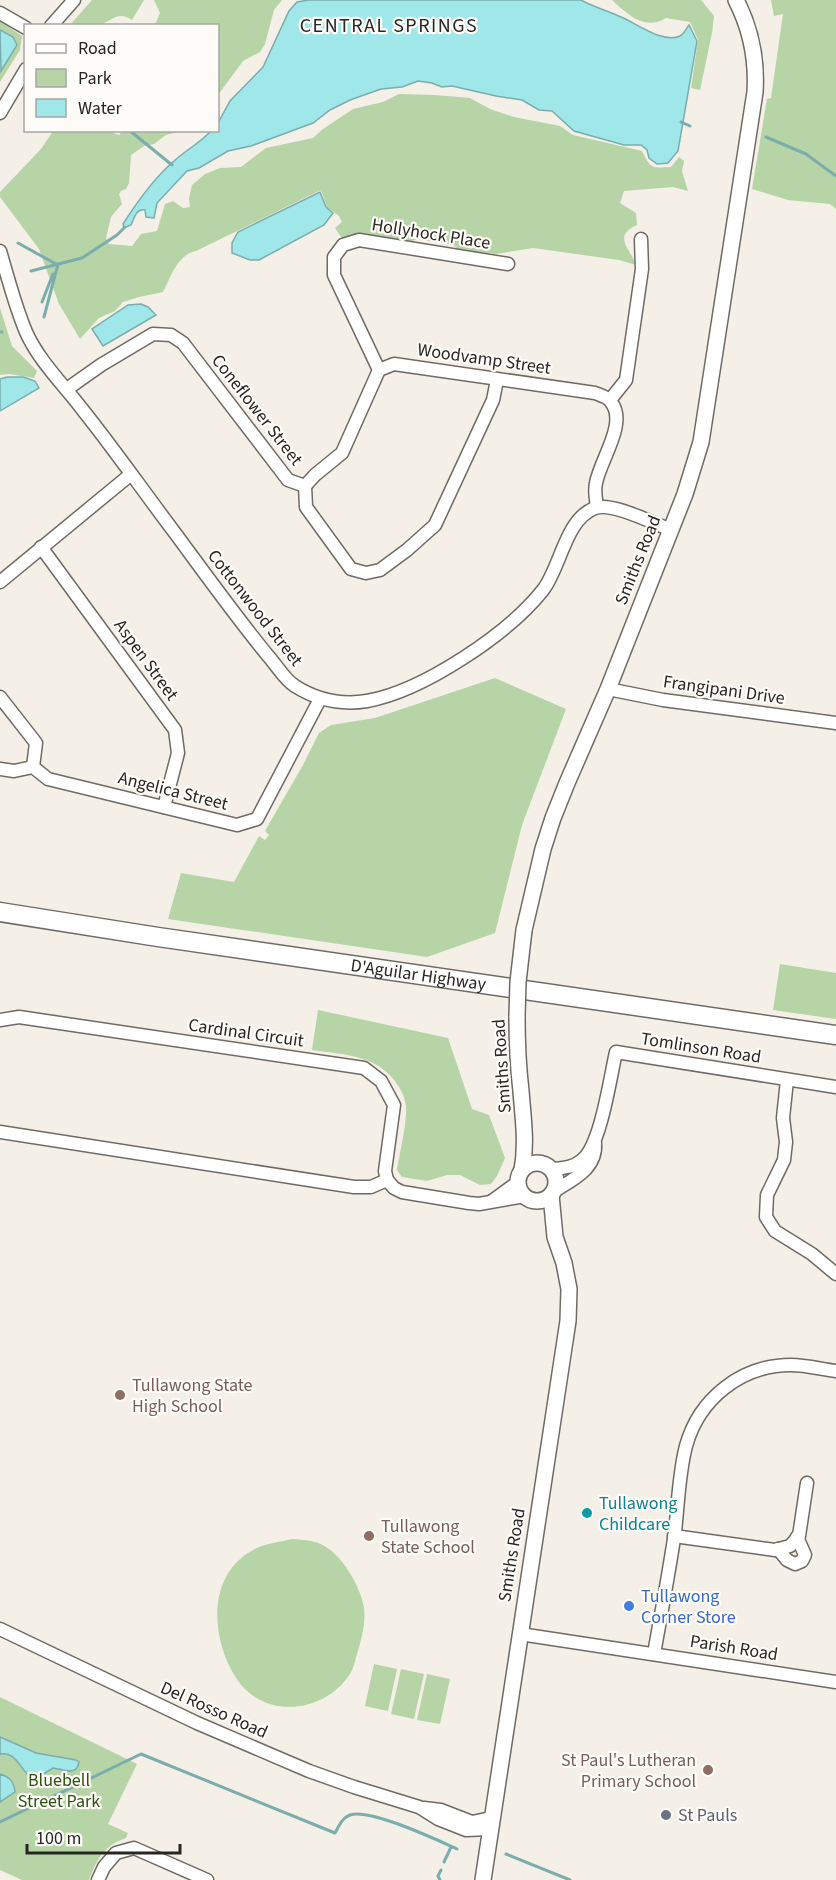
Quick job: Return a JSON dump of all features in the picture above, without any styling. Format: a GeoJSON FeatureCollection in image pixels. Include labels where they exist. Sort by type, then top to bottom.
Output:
{"type":"FeatureCollection","features":[{"type":"Feature","properties":{"kind":"highway","name":"D'Aguilar Highway"},"geometry":{"type":"LineString","coordinates":[[0,912],[170,939],[836,1035]]}},
{"type":"Feature","properties":{"kind":"main road","name":"Smiths Road"},"geometry":{"type":"LineString","coordinates":[[520,1176],[525,1153],[525,1125],[519,1063],[518,982],[524,930],[540,859],[553,818],[608,689],[671,530],[701,442],[756,79],[747,25],[736,0]]}},
{"type":"Feature","properties":{"kind":"main road","name":"Smiths Road"},"geometry":{"type":"LineString","coordinates":[[525,1125],[535,1150],[548,1167]]}},
{"type":"Feature","properties":{"kind":"main road"},"geometry":{"type":"LineString","coordinates":[[533,1164],[548,1167],[556,1180],[552,1194],[541,1200],[527,1198],[520,1190],[520,1176],[533,1164]]}},
{"type":"Feature","properties":{"kind":"main road","name":"Smiths Road"},"geometry":{"type":"LineString","coordinates":[[552,1194],[555,1237]]}},
{"type":"Feature","properties":{"kind":"main road","name":"Smiths Road"},"geometry":{"type":"LineString","coordinates":[[483,1880],[568,1321],[568,1289],[564,1263],[555,1237],[542,1214],[527,1198]]}},
{"type":"Feature","properties":{"kind":"street"},"geometry":{"type":"LineString","coordinates":[[53,24],[74,0]]}},
{"type":"Feature","properties":{"kind":"street"},"geometry":{"type":"LineString","coordinates":[[0,13],[24,27]]}},
{"type":"Feature","properties":{"kind":"street"},"geometry":{"type":"LineString","coordinates":[[0,113],[24,72]]}},
{"type":"Feature","properties":{"kind":"street"},"geometry":{"type":"LineString","coordinates":[[641,239],[642,269],[626,380],[610,400],[618,413],[613,438],[595,485],[597,507],[613,508],[671,530]]}},
{"type":"Feature","properties":{"kind":"street","name":"Hollyhock Place"},"geometry":{"type":"LineString","coordinates":[[379,370],[334,275],[334,257],[343,245],[359,240],[508,264]]}},
{"type":"Feature","properties":{"kind":"street","name":"Cottonwood Street"},"geometry":{"type":"LineString","coordinates":[[0,251],[26,332],[36,350],[258,643],[293,685],[320,699],[344,702],[368,701],[439,673],[478,647],[529,608],[549,583],[573,527],[582,515],[597,507]]}},
{"type":"Feature","properties":{"kind":"street","name":"Coneflower Street"},"geometry":{"type":"LineString","coordinates":[[67,390],[101,365],[153,334],[171,335],[183,343],[288,480],[305,486],[306,507],[351,569],[366,573],[381,570],[435,525],[493,400],[497,380]]}},
{"type":"Feature","properties":{"kind":"street","name":"Woodvamp Street"},"geometry":{"type":"LineString","coordinates":[[379,370],[394,364],[595,393],[610,400]]}},
{"type":"Feature","properties":{"kind":"street"},"geometry":{"type":"LineString","coordinates":[[305,486],[342,453],[379,370]]}},
{"type":"Feature","properties":{"kind":"street"},"geometry":{"type":"LineString","coordinates":[[0,582],[130,475]]}},
{"type":"Feature","properties":{"kind":"street","name":"Aspen Street"},"geometry":{"type":"LineString","coordinates":[[41,547],[175,730],[178,753],[164,807]]}},
{"type":"Feature","properties":{"kind":"street","name":"Frangipani Drive"},"geometry":{"type":"LineString","coordinates":[[608,689],[663,700],[836,723]]}},
{"type":"Feature","properties":{"kind":"street"},"geometry":{"type":"LineString","coordinates":[[0,697],[36,743],[33,767],[14,771],[0,769]]}},
{"type":"Feature","properties":{"kind":"street","name":"Angelica Street"},"geometry":{"type":"LineString","coordinates":[[33,767],[48,779],[237,825],[257,819],[320,699]]}},
{"type":"Feature","properties":{"kind":"street","name":"Cardinal Circuit"},"geometry":{"type":"LineString","coordinates":[[0,1020],[19,1017],[364,1068],[381,1081],[394,1105],[385,1171],[387,1180]]}},
{"type":"Feature","properties":{"kind":"street","name":"Tomlinson Road"},"geometry":{"type":"LineString","coordinates":[[552,1194],[590,1166],[596,1152],[595,1142],[616,1052],[836,1087]]}},
{"type":"Feature","properties":{"kind":"street"},"geometry":{"type":"LineString","coordinates":[[787,1080],[783,1118],[786,1142],[784,1160],[767,1195],[766,1217],[775,1231],[812,1254],[836,1274]]}},
{"type":"Feature","properties":{"kind":"street"},"geometry":{"type":"LineString","coordinates":[[0,1132],[354,1186],[371,1187],[387,1180],[394,1188],[402,1192],[468,1203],[527,1198]]}},
{"type":"Feature","properties":{"kind":"street"},"geometry":{"type":"LineString","coordinates":[[548,1167],[564,1168],[582,1160],[595,1142]]}},
{"type":"Feature","properties":{"kind":"street"},"geometry":{"type":"LineString","coordinates":[[492,1202],[520,1176]]}},
{"type":"Feature","properties":{"kind":"street"},"geometry":{"type":"LineString","coordinates":[[654,1654],[674,1536],[685,1448],[699,1416],[717,1393],[740,1377],[763,1369],[792,1365],[836,1371]]}},
{"type":"Feature","properties":{"kind":"street"},"geometry":{"type":"LineString","coordinates":[[674,1536],[778,1549],[790,1546],[797,1538],[807,1483]]}},
{"type":"Feature","properties":{"kind":"street"},"geometry":{"type":"LineString","coordinates":[[778,1549],[787,1560],[795,1564],[802,1561],[805,1555],[797,1538]]}},
{"type":"Feature","properties":{"kind":"street","name":"Del Rosso Road"},"geometry":{"type":"LineString","coordinates":[[0,1629],[228,1736],[325,1777],[419,1807],[438,1819],[466,1830],[491,1824]]}},
{"type":"Feature","properties":{"kind":"street","name":"Parish Road"},"geometry":{"type":"LineString","coordinates":[[520,1634],[836,1682]]}},
{"type":"Feature","properties":{"kind":"street"},"geometry":{"type":"LineString","coordinates":[[98,1880],[104,1867],[116,1853],[134,1848],[207,1880]]}},
{"type":"Feature","properties":{"kind":"green space"},"geometry":{"type":"Polygon","coordinates":[[[92,0],[144,0],[132,20],[122,16],[102,24],[71,24],[92,0]]]}},
{"type":"Feature","properties":{"kind":"green space"},"geometry":{"type":"Polygon","coordinates":[[[154,0],[282,0],[274,10],[265,44],[260,52],[243,61],[219,94],[219,24],[155,24],[160,13],[154,0]]]}},
{"type":"Feature","properties":{"kind":"green space"},"geometry":{"type":"Polygon","coordinates":[[[612,0],[701,0],[714,16],[700,90],[691,88],[698,40],[690,22],[666,18],[658,22],[644,22],[631,16],[612,0]]]}},
{"type":"Feature","properties":{"kind":"green space"},"geometry":{"type":"Polygon","coordinates":[[[771,0],[836,0],[836,209],[830,204],[788,200],[752,189],[767,99],[771,98],[783,14],[774,16],[771,0]]]}},
{"type":"Feature","properties":{"kind":"green space"},"geometry":{"type":"Polygon","coordinates":[[[0,21],[22,36],[20,50],[0,82],[0,71],[17,45],[13,37],[0,30],[0,21]]]}},
{"type":"Feature","properties":{"kind":"green space"},"geometry":{"type":"Polygon","coordinates":[[[399,94],[470,98],[490,109],[514,117],[560,126],[573,135],[642,151],[650,164],[655,167],[671,167],[679,157],[684,161],[682,171],[688,191],[673,187],[624,191],[620,203],[636,213],[637,225],[625,234],[624,238],[636,265],[619,260],[533,248],[496,254],[458,250],[454,245],[417,239],[410,242],[361,234],[342,238],[335,228],[342,222],[339,216],[327,207],[321,190],[189,253],[175,267],[163,292],[123,302],[115,311],[99,318],[80,339],[59,304],[39,249],[0,197],[0,192],[41,149],[52,132],[111,132],[119,135],[121,132],[178,132],[166,135],[154,144],[144,146],[131,155],[129,183],[126,189],[119,194],[122,204],[111,217],[106,238],[109,244],[132,246],[141,234],[157,231],[165,204],[173,201],[183,208],[190,207],[192,185],[205,174],[220,168],[241,167],[266,148],[313,138],[353,109],[383,102],[399,94]]]}},
{"type":"Feature","properties":{"kind":"green space"},"geometry":{"type":"Polygon","coordinates":[[[0,308],[12,346],[37,371],[34,378],[0,375],[0,308]]]}},
{"type":"Feature","properties":{"kind":"green space"},"geometry":{"type":"Polygon","coordinates":[[[495,678],[566,709],[522,825],[495,933],[427,957],[168,919],[181,873],[234,882],[259,836],[265,840],[269,835],[265,831],[319,733],[331,725],[375,718],[495,678]]]}},
{"type":"Feature","properties":{"kind":"green space"},"geometry":{"type":"Polygon","coordinates":[[[780,964],[836,973],[836,1019],[773,1010],[780,964]]]}},
{"type":"Feature","properties":{"kind":"green space"},"geometry":{"type":"Polygon","coordinates":[[[318,1010],[448,1038],[472,1109],[489,1115],[505,1158],[491,1184],[480,1185],[460,1175],[447,1175],[427,1181],[402,1177],[397,1170],[406,1110],[401,1090],[382,1068],[361,1058],[312,1050],[318,1010]]]}},
{"type":"Feature","properties":{"kind":"green space"},"geometry":{"type":"Polygon","coordinates":[[[292,1539],[318,1543],[333,1552],[355,1583],[364,1608],[364,1626],[350,1674],[339,1687],[325,1697],[310,1704],[293,1707],[277,1706],[262,1701],[248,1692],[236,1678],[227,1662],[218,1625],[221,1589],[229,1573],[240,1559],[261,1546],[292,1539]]]}},
{"type":"Feature","properties":{"kind":"green space"},"geometry":{"type":"Polygon","coordinates":[[[374,1664],[397,1669],[388,1711],[365,1706],[374,1664]]]}},
{"type":"Feature","properties":{"kind":"green space"},"geometry":{"type":"Polygon","coordinates":[[[401,1669],[424,1674],[414,1719],[391,1714],[401,1669]]]}},
{"type":"Feature","properties":{"kind":"green space"},"geometry":{"type":"Polygon","coordinates":[[[427,1674],[450,1679],[440,1724],[417,1720],[427,1674]]]}},
{"type":"Feature","properties":{"kind":"green space","name":"Bluebell Street Park"},"geometry":{"type":"Polygon","coordinates":[[[0,1697],[137,1764],[108,1824],[128,1833],[126,1838],[106,1849],[95,1865],[89,1880],[22,1880],[0,1870],[0,1697]]]}},
{"type":"Feature","properties":{"kind":"water"},"geometry":{"type":"Polygon","coordinates":[[[309,0],[581,0],[650,32],[666,37],[680,36],[689,25],[697,41],[678,151],[668,163],[657,164],[649,158],[647,150],[641,145],[624,145],[574,131],[552,111],[539,110],[522,100],[418,81],[402,87],[381,89],[350,100],[330,110],[313,123],[251,146],[228,151],[199,168],[187,171],[157,203],[154,218],[146,217],[145,210],[139,211],[131,225],[124,228],[123,224],[128,216],[160,175],[210,132],[219,132],[219,121],[230,101],[263,67],[289,11],[297,2],[309,0]]]}},
{"type":"Feature","properties":{"kind":"water"},"geometry":{"type":"Polygon","coordinates":[[[0,30],[13,37],[17,45],[1,71],[0,30]]]}},
{"type":"Feature","properties":{"kind":"water"},"geometry":{"type":"Polygon","coordinates":[[[320,192],[326,207],[333,213],[324,225],[259,260],[250,260],[232,253],[232,243],[238,232],[320,192]]]}},
{"type":"Feature","properties":{"kind":"water"},"geometry":{"type":"Polygon","coordinates":[[[141,304],[156,315],[103,346],[92,329],[128,305],[141,304]]]}},
{"type":"Feature","properties":{"kind":"water"},"geometry":{"type":"Polygon","coordinates":[[[23,377],[35,381],[39,388],[0,411],[0,379],[23,377]]]}},
{"type":"Feature","properties":{"kind":"water"},"geometry":{"type":"Polygon","coordinates":[[[0,1737],[36,1753],[76,1760],[79,1762],[78,1767],[72,1771],[53,1768],[37,1778],[31,1778],[14,1758],[0,1754],[0,1737]]]}},
{"type":"Feature","properties":{"kind":"water"},"geometry":{"type":"Polygon","coordinates":[[[0,1774],[11,1780],[15,1792],[0,1802],[0,1774]]]}},
{"type":"Feature","properties":{"kind":"waterway"},"geometry":{"type":"LineString","coordinates":[[681,122],[690,126]]}},
{"type":"Feature","properties":{"kind":"waterway"},"geometry":{"type":"LineString","coordinates":[[131,132],[172,165]]}},
{"type":"Feature","properties":{"kind":"waterway"},"geometry":{"type":"LineString","coordinates":[[766,137],[806,154],[836,176]]}},
{"type":"Feature","properties":{"kind":"waterway"},"geometry":{"type":"LineString","coordinates":[[31,271],[82,258],[117,235],[125,227]]}},
{"type":"Feature","properties":{"kind":"waterway"},"geometry":{"type":"LineString","coordinates":[[18,243],[56,264]]}},
{"type":"Feature","properties":{"kind":"waterway"},"geometry":{"type":"LineString","coordinates":[[44,317],[58,264]]}},
{"type":"Feature","properties":{"kind":"waterway"},"geometry":{"type":"LineString","coordinates":[[42,302],[53,274]]}},
{"type":"Feature","properties":{"kind":"waterway"},"geometry":{"type":"LineString","coordinates":[[0,1822],[141,1754],[335,1833],[345,1818],[360,1814],[404,1826],[457,1849]]}},
{"type":"Feature","properties":{"kind":"waterway"},"geometry":{"type":"LineString","coordinates":[[444,1862],[451,1847]]}},
{"type":"Feature","properties":{"kind":"waterway"},"geometry":{"type":"LineString","coordinates":[[506,1854],[570,1880]]}},
{"type":"Feature","properties":{"kind":"waterway"},"geometry":{"type":"LineString","coordinates":[[440,1880],[438,1876],[441,1870]]}},
{"type":"Feature","properties":{"kind":"place","name":"Tullawong State High School"},"geometry":{"type":"Point","coordinates":[120,1395]}},
{"type":"Feature","properties":{"kind":"place","name":"Tullawong Childcare"},"geometry":{"type":"Point","coordinates":[587,1513]}},
{"type":"Feature","properties":{"kind":"place","name":"Tullawong State School"},"geometry":{"type":"Point","coordinates":[369,1536]}},
{"type":"Feature","properties":{"kind":"place","name":"Tullawong Corner Store"},"geometry":{"type":"Point","coordinates":[629,1606]}},
{"type":"Feature","properties":{"kind":"place","name":"St Paul's Lutheran Primary School"},"geometry":{"type":"Point","coordinates":[708,1770]}},
{"type":"Feature","properties":{"kind":"place","name":"St Pauls"},"geometry":{"type":"Point","coordinates":[666,1815]}},
{"type":"Feature","properties":{"kind":"district","name":"CENTRAL SPRINGS"},"geometry":{"type":"Point","coordinates":[389,26]}}]}
